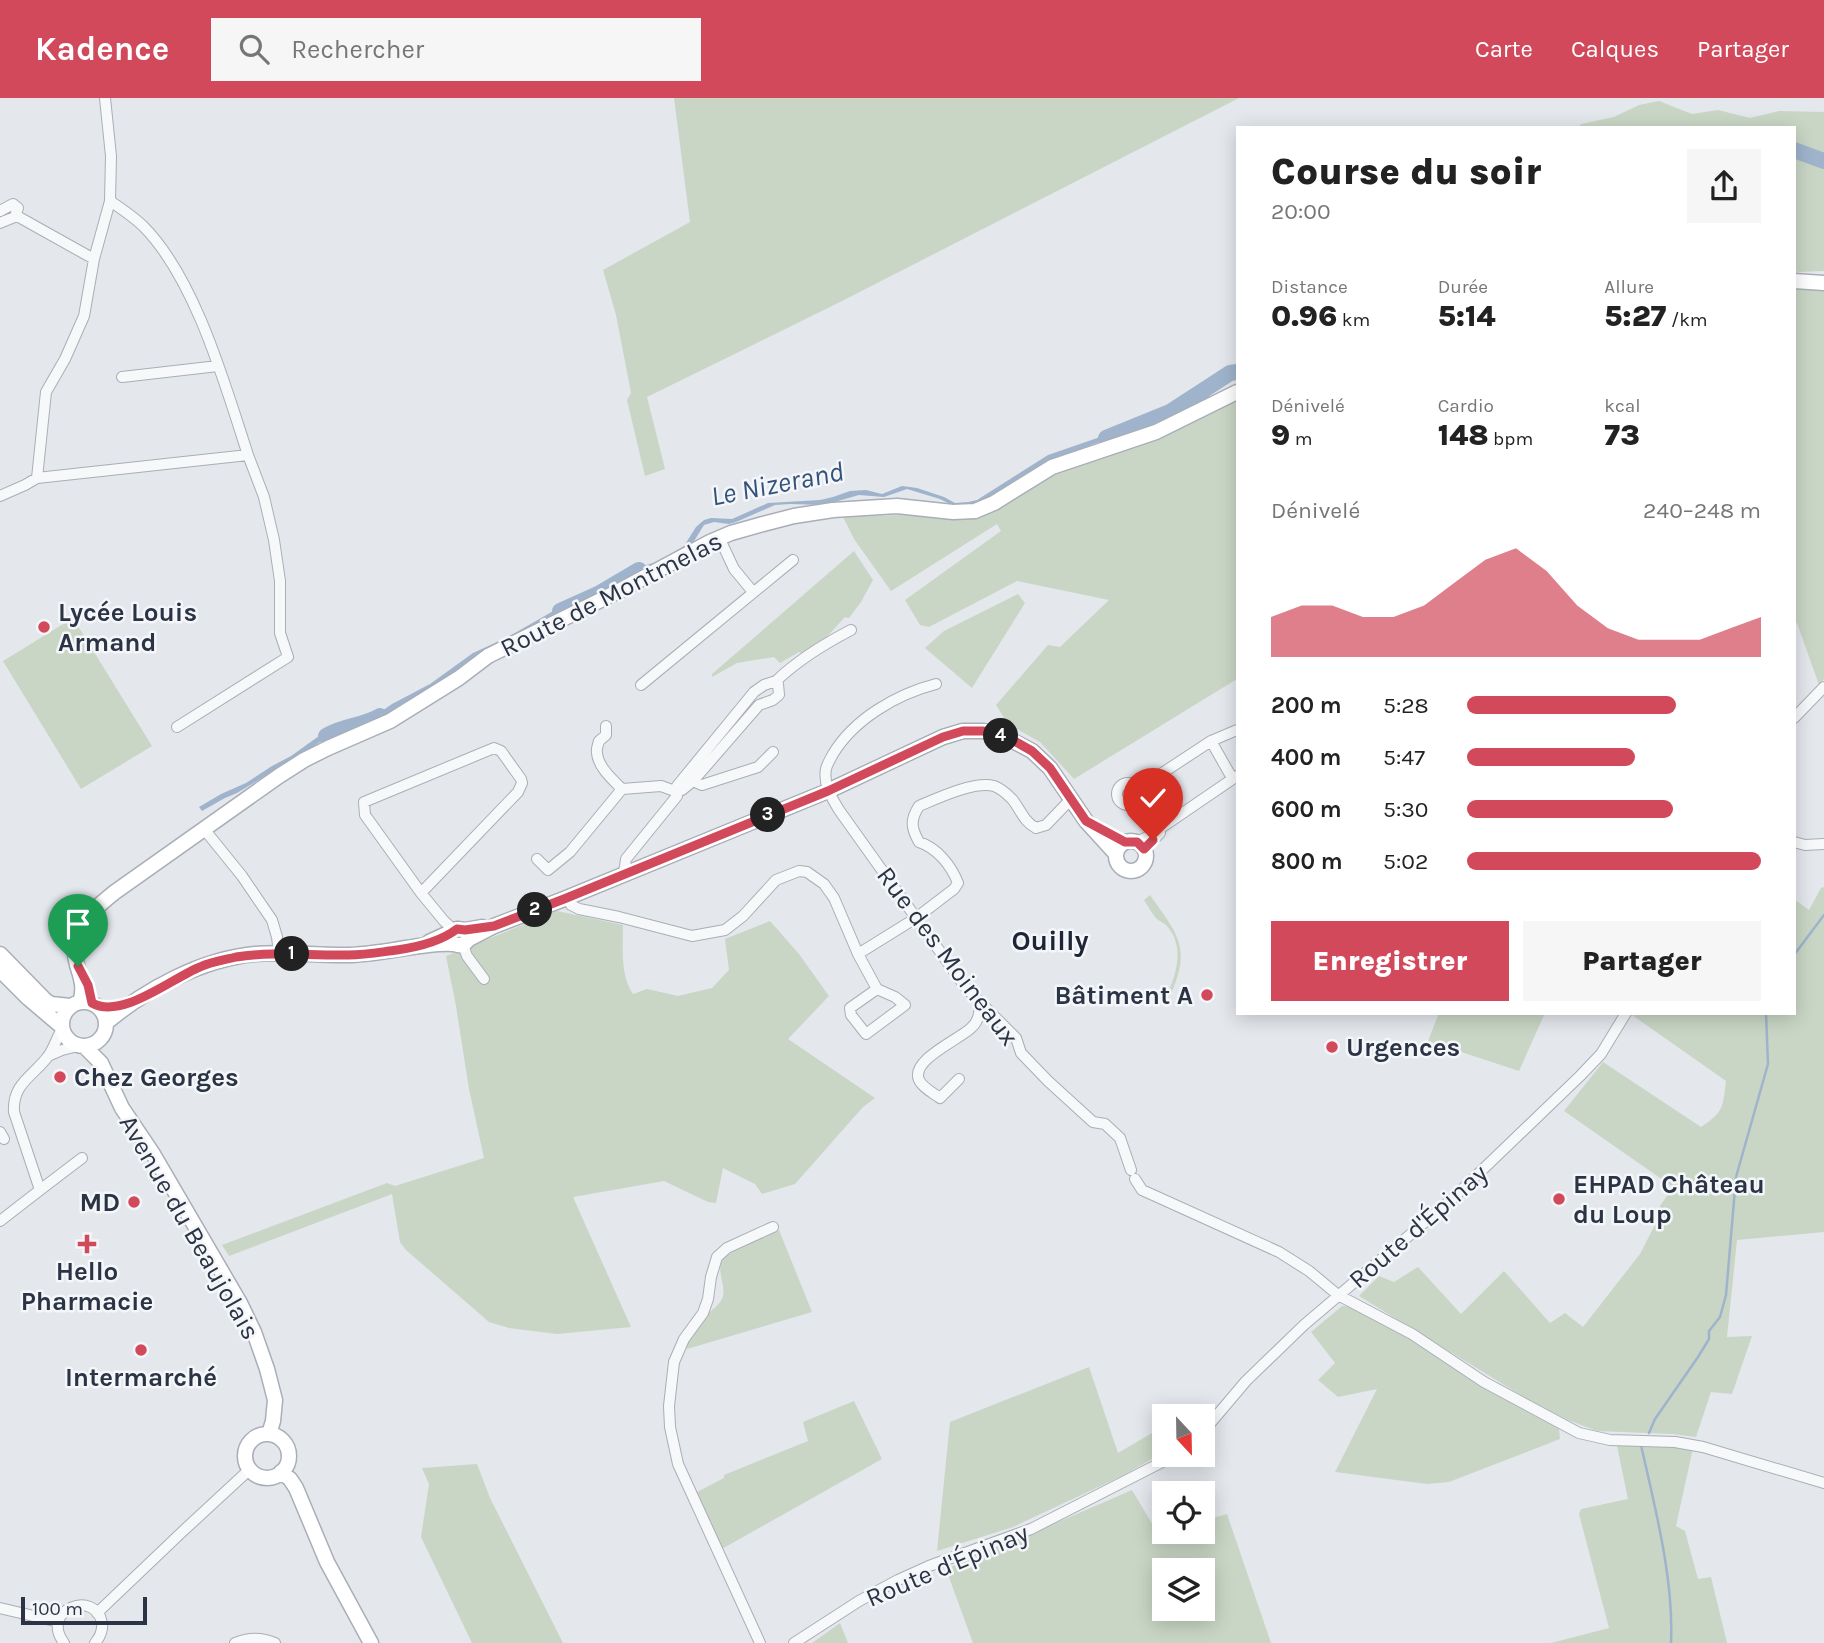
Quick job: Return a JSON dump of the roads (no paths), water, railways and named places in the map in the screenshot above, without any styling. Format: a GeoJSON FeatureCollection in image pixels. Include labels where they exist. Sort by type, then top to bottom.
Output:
{"type":"FeatureCollection","features":[{"type":"Feature","properties":{"kind":"street"},"geometry":{"type":"LineString","coordinates":[[37,478],[46,392],[65,359],[84,316],[94,259],[110,201],[111,156],[105,98]]}},
{"type":"Feature","properties":{"kind":"street"},"geometry":{"type":"LineString","coordinates":[[110,201],[146,229],[166,255],[188,294],[218,366],[264,497],[280,581],[280,633],[288,656],[177,727]]}},
{"type":"Feature","properties":{"kind":"street"},"geometry":{"type":"LineString","coordinates":[[0,211],[13,204],[18,208],[15,216],[0,223]]}},
{"type":"Feature","properties":{"kind":"street"},"geometry":{"type":"LineString","coordinates":[[15,216],[94,259]]}},
{"type":"Feature","properties":{"kind":"street"},"geometry":{"type":"LineString","coordinates":[[1796,281],[1824,283]]}},
{"type":"Feature","properties":{"kind":"street"},"geometry":{"type":"LineString","coordinates":[[122,377],[218,366]]}},
{"type":"Feature","properties":{"kind":"street","name":"Route de Montmelas"},"geometry":{"type":"LineString","coordinates":[[85,1004],[88,985],[78,966],[74,948],[83,921],[93,910],[304,760],[390,721],[460,678],[488,656],[619,591],[719,537],[794,516],[844,509],[897,506],[953,512],[975,511],[994,503],[1052,467],[1156,432],[1236,392]]}},
{"type":"Feature","properties":{"kind":"street"},"geometry":{"type":"LineString","coordinates":[[0,496],[37,478],[248,455]]}},
{"type":"Feature","properties":{"kind":"street"},"geometry":{"type":"LineString","coordinates":[[719,537],[733,569],[754,592]]}},
{"type":"Feature","properties":{"kind":"street"},"geometry":{"type":"LineString","coordinates":[[641,685],[793,560]]}},
{"type":"Feature","properties":{"kind":"street"},"geometry":{"type":"LineString","coordinates":[[624,873],[626,859],[754,692],[776,681],[792,666],[851,630]]}},
{"type":"Feature","properties":{"kind":"street"},"geometry":{"type":"LineString","coordinates":[[537,859],[550,872],[622,789],[661,786],[677,790],[693,781],[759,705],[779,695],[776,681]]}},
{"type":"Feature","properties":{"kind":"street"},"geometry":{"type":"LineString","coordinates":[[828,791],[826,769],[840,743],[856,727],[892,701],[922,687],[936,684]]}},
{"type":"Feature","properties":{"kind":"street"},"geometry":{"type":"LineString","coordinates":[[1796,716],[1824,687]]}},
{"type":"Feature","properties":{"kind":"street"},"geometry":{"type":"LineString","coordinates":[[606,726],[606,735],[599,741],[597,753],[612,780],[622,789]]}},
{"type":"Feature","properties":{"kind":"street"},"geometry":{"type":"LineString","coordinates":[[1138,789],[1211,741],[1236,730]]}},
{"type":"Feature","properties":{"kind":"street"},"geometry":{"type":"LineString","coordinates":[[48,1056],[62,1050],[92,1045],[120,1012],[201,966],[254,954],[350,955],[421,946],[459,937],[567,898],[828,791],[943,737],[963,731],[984,731],[1009,738],[1032,751],[1050,768],[1086,821],[1130,847],[1235,777],[1211,741]]}},
{"type":"Feature","properties":{"kind":"street"},"geometry":{"type":"LineString","coordinates":[[422,893],[519,792],[521,779],[501,751],[494,748],[364,802],[365,815],[422,893],[459,937],[467,956],[485,979]]}},
{"type":"Feature","properties":{"kind":"street"},"geometry":{"type":"LineString","coordinates":[[693,781],[702,785],[758,767],[773,752]]}},
{"type":"Feature","properties":{"kind":"street"},"geometry":{"type":"LineString","coordinates":[[858,954],[916,918],[958,883],[954,873],[936,851],[919,842],[914,832],[913,817],[919,806],[979,785],[995,786],[1014,801],[1018,812],[1026,821],[1037,828],[1046,825],[1071,799]]}},
{"type":"Feature","properties":{"kind":"street","name":"Rue des Moineaux"},"geometry":{"type":"LineString","coordinates":[[828,791],[966,988],[1016,1038],[1021,1053],[1048,1081],[1093,1122],[1105,1124],[1120,1138],[1142,1190],[1279,1252],[1309,1271],[1338,1295],[1412,1334],[1484,1382],[1579,1433],[1610,1440],[1675,1442],[1824,1483]]}},
{"type":"Feature","properties":{"kind":"street"},"geometry":{"type":"LineString","coordinates":[[204,829],[242,876],[272,920],[279,953]]}},
{"type":"Feature","properties":{"kind":"street"},"geometry":{"type":"LineString","coordinates":[[1796,843],[1824,844]]}},
{"type":"Feature","properties":{"kind":"street"},"geometry":{"type":"LineString","coordinates":[[567,898],[571,905],[579,909],[692,936],[725,930],[743,916],[775,880],[799,871],[807,872],[824,884],[834,898],[858,954],[877,989],[905,1005],[866,1034],[851,1015],[850,1008],[877,989]]}},
{"type":"Feature","properties":{"kind":"street"},"geometry":{"type":"LineString","coordinates":[[3,967],[51,1004],[85,1004],[107,1008],[137,1001]]}},
{"type":"Feature","properties":{"kind":"street"},"geometry":{"type":"LineString","coordinates":[[3,967],[62,1028],[67,1040],[81,1046]]}},
{"type":"Feature","properties":{"kind":"street"},"geometry":{"type":"LineString","coordinates":[[959,1079],[940,1098],[919,1083],[917,1075],[921,1065],[945,1044],[970,1029],[978,1019],[981,1003]]}},
{"type":"Feature","properties":{"kind":"street"},"geometry":{"type":"LineString","coordinates":[[40,1191],[14,1112],[13,1101],[18,1090],[48,1056],[62,1028],[63,1015],[85,1004]]}},
{"type":"Feature","properties":{"kind":"street"},"geometry":{"type":"LineString","coordinates":[[85,1004],[105,1017],[105,1030]]}},
{"type":"Feature","properties":{"kind":"street","name":"Route d'Épinay"},"geometry":{"type":"LineString","coordinates":[[1215,1418],[1246,1381],[1304,1325],[1451,1199],[1566,1090],[1601,1054],[1625,1015]]}},
{"type":"Feature","properties":{"kind":"street","name":"Avenue du Beaujolais"},"geometry":{"type":"LineString","coordinates":[[101,1063],[105,1030]]}},
{"type":"Feature","properties":{"kind":"street","name":"Avenue du Beaujolais"},"geometry":{"type":"LineString","coordinates":[[81,1046],[101,1063],[122,1108],[160,1165],[240,1303],[254,1332],[275,1401],[269,1434]]}},
{"type":"Feature","properties":{"kind":"street"},"geometry":{"type":"LineString","coordinates":[[0,1221],[82,1158]]}},
{"type":"Feature","properties":{"kind":"street"},"geometry":{"type":"LineString","coordinates":[[760,1643],[678,1464],[670,1427],[669,1406],[674,1363],[684,1339],[703,1313],[717,1257],[727,1248],[773,1227]]}},
{"type":"Feature","properties":{"kind":"street"},"geometry":{"type":"LineString","coordinates":[[260,1434],[269,1434],[284,1442],[289,1457],[281,1472],[271,1478],[258,1476],[249,1470],[244,1459],[251,1439],[260,1434]]}},
{"type":"Feature","properties":{"kind":"street","name":"Route d'Épinay"},"geometry":{"type":"LineString","coordinates":[[794,1643],[859,1601],[898,1580],[1031,1529],[1153,1467]]}},
{"type":"Feature","properties":{"kind":"street"},"geometry":{"type":"LineString","coordinates":[[97,1613],[249,1470]]}},
{"type":"Feature","properties":{"kind":"street"},"geometry":{"type":"LineString","coordinates":[[281,1472],[296,1488],[327,1562],[371,1643]]}},
{"type":"Feature","properties":{"kind":"street"},"geometry":{"type":"LineString","coordinates":[[64,1643],[58,1634],[60,1616],[72,1606],[86,1606],[97,1613],[102,1626],[98,1642]]}},
{"type":"Feature","properties":{"kind":"street"},"geometry":{"type":"LineString","coordinates":[[0,1608],[59,1622]]}},
{"type":"Feature","properties":{"kind":"street"},"geometry":{"type":"LineString","coordinates":[[234,1643],[243,1639],[260,1638],[275,1643]]}},
{"type":"Feature","properties":{"kind":"water"},"geometry":{"type":"Polygon","coordinates":[[[1236,367],[1236,374],[1220,382],[1207,399],[1163,415],[1145,427],[1126,430],[1062,456],[993,498],[974,506],[952,505],[907,489],[884,497],[859,495],[824,505],[775,505],[729,524],[714,522],[704,525],[691,546],[652,568],[635,573],[620,585],[545,619],[498,647],[474,657],[432,688],[376,722],[347,733],[329,736],[237,793],[202,811],[199,807],[246,783],[319,736],[333,729],[352,728],[368,721],[392,704],[430,684],[473,653],[555,610],[598,594],[633,569],[669,555],[684,546],[704,520],[732,519],[768,503],[820,500],[850,491],[866,490],[882,494],[902,486],[917,488],[955,503],[977,500],[1048,455],[1128,426],[1141,425],[1160,414],[1197,400],[1220,375],[1236,367]]]}},
{"type":"Feature","properties":{"kind":"waterway","name":"Le Nizerand"},"geometry":{"type":"LineString","coordinates":[[1796,151],[1824,161]]}},
{"type":"Feature","properties":{"kind":"waterway","name":"Le Nizerand"},"geometry":{"type":"LineString","coordinates":[[1106,438],[1170,412],[1230,373],[1236,372]]}},
{"type":"Feature","properties":{"kind":"waterway","name":"Le Nizerand"},"geometry":{"type":"LineString","coordinates":[[560,611],[600,593],[639,570]]}},
{"type":"Feature","properties":{"kind":"waterway","name":"Le Nizerand"},"geometry":{"type":"LineString","coordinates":[[326,736],[380,716]]}},
{"type":"Feature","properties":{"kind":"waterway"},"geometry":{"type":"LineString","coordinates":[[1796,952],[1824,915]]}},
{"type":"Feature","properties":{"kind":"waterway"},"geometry":{"type":"LineString","coordinates":[[1649,1433],[1655,1419],[1698,1357],[1709,1339],[1709,1331],[1720,1317],[1726,1295],[1736,1177],[1768,1064],[1766,1015]]}},
{"type":"Feature","properties":{"kind":"waterway"},"geometry":{"type":"LineString","coordinates":[[1641,1445],[1667,1569],[1671,1643]]}},
{"type":"Feature","properties":{"kind":"place","name":"Lycée Louis Armand"},"geometry":{"type":"Point","coordinates":[44,627]}},
{"type":"Feature","properties":{"kind":"place","name":"Bâtiment A"},"geometry":{"type":"Point","coordinates":[1207,995]}},
{"type":"Feature","properties":{"kind":"place","name":"Urgences"},"geometry":{"type":"Point","coordinates":[1332,1047]}},
{"type":"Feature","properties":{"kind":"place","name":"Chez Georges"},"geometry":{"type":"Point","coordinates":[60,1077]}},
{"type":"Feature","properties":{"kind":"place","name":"EHPAD Château du Loup"},"geometry":{"type":"Point","coordinates":[1559,1199]}},
{"type":"Feature","properties":{"kind":"place","name":"MD"},"geometry":{"type":"Point","coordinates":[134,1202]}},
{"type":"Feature","properties":{"kind":"place","name":"Hello Pharmacie"},"geometry":{"type":"Point","coordinates":[87,1244]}},
{"type":"Feature","properties":{"kind":"place","name":"Intermarché"},"geometry":{"type":"Point","coordinates":[141,1350]}},
{"type":"Feature","properties":{"kind":"district","name":"Ouilly"},"geometry":{"type":"Point","coordinates":[1050,940]}}]}
